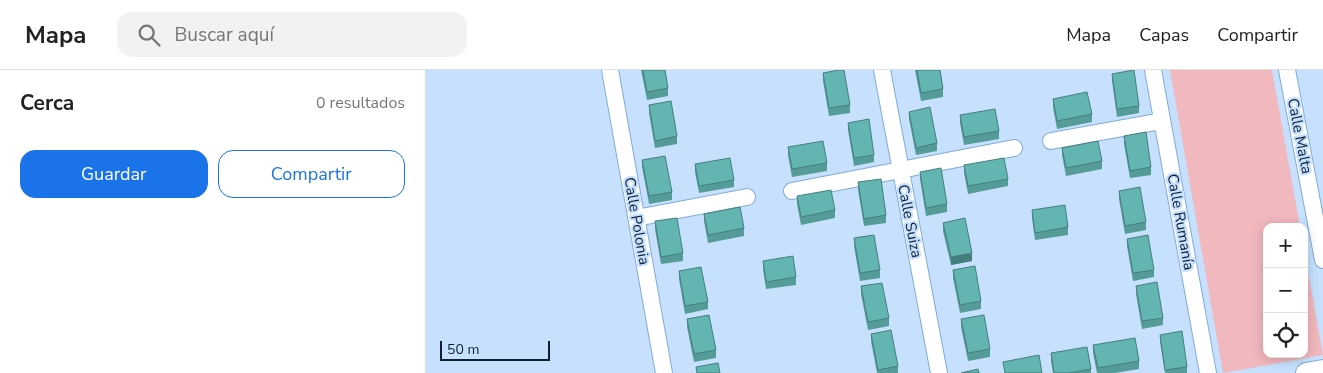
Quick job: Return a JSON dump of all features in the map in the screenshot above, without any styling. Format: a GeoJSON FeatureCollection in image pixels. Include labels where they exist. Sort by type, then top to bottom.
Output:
{"type":"FeatureCollection","features":[{"type":"Feature","properties":{"kind":"street","name":"Calle Polonia"},"geometry":{"type":"LineString","coordinates":[[610,70],[664,373]]}},
{"type":"Feature","properties":{"kind":"street","name":"Calle Suiza"},"geometry":{"type":"LineString","coordinates":[[881,70],[939,373]]}},
{"type":"Feature","properties":{"kind":"street","name":"Calle Rumanía"},"geometry":{"type":"LineString","coordinates":[[1153,70],[1208,373]]}},
{"type":"Feature","properties":{"kind":"street","name":"Calle Malta"},"geometry":{"type":"LineString","coordinates":[[1287,70],[1323,260]]}},
{"type":"Feature","properties":{"kind":"street"},"geometry":{"type":"LineString","coordinates":[[1051,141],[1162,121]]}},
{"type":"Feature","properties":{"kind":"street"},"geometry":{"type":"LineString","coordinates":[[793,191],[1014,148]]}},
{"type":"Feature","properties":{"kind":"street"},"geometry":{"type":"LineString","coordinates":[[637,218],[747,197]]}},
{"type":"Feature","properties":{"kind":"street"},"geometry":{"type":"LineString","coordinates":[[1307,373],[1323,370]]}},
{"type":"Feature","properties":{"kind":"shaded area"},"geometry":{"type":"Polygon","coordinates":[[[1170,70],[1272,70],[1299,223],[1263,223],[1263,358],[1306,358],[1223,373],[1170,70]]]}},
{"type":"Feature","properties":{"kind":"shaded area"},"geometry":{"type":"Polygon","coordinates":[[[1308,271],[1323,355],[1308,358],[1308,271]]]}},
{"type":"Feature","properties":{"kind":"building"},"geometry":{"type":"Polygon","coordinates":[[[643,70],[665,70],[668,88],[647,92],[643,70]]]}},
{"type":"Feature","properties":{"kind":"building"},"geometry":{"type":"Polygon","coordinates":[[[844,70],[850,105],[829,108],[823,73],[844,70]]]}},
{"type":"Feature","properties":{"kind":"building"},"geometry":{"type":"Polygon","coordinates":[[[917,70],[940,70],[943,89],[921,93],[917,70]]]}},
{"type":"Feature","properties":{"kind":"building"},"geometry":{"type":"Polygon","coordinates":[[[1134,70],[1139,106],[1117,109],[1112,74],[1134,70]]]}},
{"type":"Feature","properties":{"kind":"building"},"geometry":{"type":"Polygon","coordinates":[[[1087,92],[1092,114],[1057,121],[1053,99],[1087,92]]]}},
{"type":"Feature","properties":{"kind":"building"},"geometry":{"type":"Polygon","coordinates":[[[671,101],[677,136],[655,141],[649,105],[671,101]]]}},
{"type":"Feature","properties":{"kind":"building"},"geometry":{"type":"Polygon","coordinates":[[[930,107],[937,143],[916,148],[909,112],[930,107]]]}},
{"type":"Feature","properties":{"kind":"building"},"geometry":{"type":"Polygon","coordinates":[[[995,109],[999,131],[964,137],[960,115],[995,109]]]}},
{"type":"Feature","properties":{"kind":"building"},"geometry":{"type":"Polygon","coordinates":[[[869,119],[874,155],[854,158],[848,123],[869,119]]]}},
{"type":"Feature","properties":{"kind":"building"},"geometry":{"type":"Polygon","coordinates":[[[1146,132],[1151,167],[1130,171],[1124,136],[1146,132]]]}},
{"type":"Feature","properties":{"kind":"building"},"geometry":{"type":"Polygon","coordinates":[[[823,141],[827,163],[792,169],[788,147],[823,141]]]}},
{"type":"Feature","properties":{"kind":"building"},"geometry":{"type":"Polygon","coordinates":[[[1098,141],[1102,161],[1066,168],[1062,148],[1098,141]]]}},
{"type":"Feature","properties":{"kind":"building"},"geometry":{"type":"Polygon","coordinates":[[[665,156],[672,192],[649,196],[642,160],[665,156]]]}},
{"type":"Feature","properties":{"kind":"building"},"geometry":{"type":"Polygon","coordinates":[[[730,158],[734,180],[699,186],[695,164],[730,158]]]}},
{"type":"Feature","properties":{"kind":"building"},"geometry":{"type":"Polygon","coordinates":[[[1004,158],[1008,179],[968,186],[964,165],[1004,158]]]}},
{"type":"Feature","properties":{"kind":"building"},"geometry":{"type":"Polygon","coordinates":[[[941,168],[947,204],[926,208],[920,172],[941,168]]]}},
{"type":"Feature","properties":{"kind":"building"},"geometry":{"type":"Polygon","coordinates":[[[881,179],[886,215],[864,219],[858,182],[881,179]]]}},
{"type":"Feature","properties":{"kind":"building"},"geometry":{"type":"Polygon","coordinates":[[[1140,187],[1146,222],[1125,226],[1119,191],[1140,187]]]}},
{"type":"Feature","properties":{"kind":"building"},"geometry":{"type":"Polygon","coordinates":[[[831,190],[835,210],[801,217],[797,196],[831,190]]]}},
{"type":"Feature","properties":{"kind":"building"},"geometry":{"type":"Polygon","coordinates":[[[1065,205],[1068,227],[1035,233],[1032,210],[1065,205]]]}},
{"type":"Feature","properties":{"kind":"building"},"geometry":{"type":"Polygon","coordinates":[[[740,207],[744,228],[708,235],[704,214],[740,207]]]}},
{"type":"Feature","properties":{"kind":"building"},"geometry":{"type":"Polygon","coordinates":[[[677,218],[683,253],[661,257],[655,221],[677,218]]]}},
{"type":"Feature","properties":{"kind":"building"},"geometry":{"type":"Polygon","coordinates":[[[965,218],[972,253],[951,257],[943,223],[965,218]]]}},
{"type":"Feature","properties":{"kind":"building"},"geometry":{"type":"Polygon","coordinates":[[[874,235],[880,270],[860,273],[854,238],[874,235]]]}},
{"type":"Feature","properties":{"kind":"building"},"geometry":{"type":"Polygon","coordinates":[[[1148,235],[1154,270],[1133,273],[1127,239],[1148,235]]]}},
{"type":"Feature","properties":{"kind":"building"},"geometry":{"type":"Polygon","coordinates":[[[793,256],[796,277],[766,282],[763,261],[793,256]]]}},
{"type":"Feature","properties":{"kind":"building"},"geometry":{"type":"Polygon","coordinates":[[[975,266],[981,301],[960,305],[953,270],[975,266]]]}},
{"type":"Feature","properties":{"kind":"building"},"geometry":{"type":"Polygon","coordinates":[[[701,267],[708,302],[685,306],[679,271],[701,267]]]}},
{"type":"Feature","properties":{"kind":"building"},"geometry":{"type":"Polygon","coordinates":[[[1157,282],[1163,318],[1142,321],[1136,286],[1157,282]]]}},
{"type":"Feature","properties":{"kind":"building"},"geometry":{"type":"Polygon","coordinates":[[[882,283],[889,318],[868,322],[861,286],[882,283]]]}},
{"type":"Feature","properties":{"kind":"building"},"geometry":{"type":"Polygon","coordinates":[[[709,315],[716,350],[694,354],[687,319],[709,315]]]}},
{"type":"Feature","properties":{"kind":"building"},"geometry":{"type":"Polygon","coordinates":[[[984,315],[990,349],[968,353],[961,319],[984,315]]]}},
{"type":"Feature","properties":{"kind":"building"},"geometry":{"type":"Polygon","coordinates":[[[891,330],[898,366],[878,370],[871,334],[891,330]]]}},
{"type":"Feature","properties":{"kind":"building"},"geometry":{"type":"Polygon","coordinates":[[[1182,331],[1187,367],[1165,370],[1160,335],[1182,331]]]}},
{"type":"Feature","properties":{"kind":"building"},"geometry":{"type":"Polygon","coordinates":[[[1135,338],[1139,361],[1098,368],[1093,345],[1135,338]]]}},
{"type":"Feature","properties":{"kind":"building"},"geometry":{"type":"Polygon","coordinates":[[[1087,347],[1091,369],[1069,373],[1054,373],[1051,353],[1087,347]]]}},
{"type":"Feature","properties":{"kind":"building"},"geometry":{"type":"Polygon","coordinates":[[[1039,355],[1042,373],[1005,373],[1003,362],[1039,355]]]}},
{"type":"Feature","properties":{"kind":"building"},"geometry":{"type":"Polygon","coordinates":[[[718,363],[720,373],[697,373],[696,367],[718,363]]]}},
{"type":"Feature","properties":{"kind":"building"},"geometry":{"type":"Polygon","coordinates":[[[978,369],[979,373],[961,373],[978,369]]]}}]}
